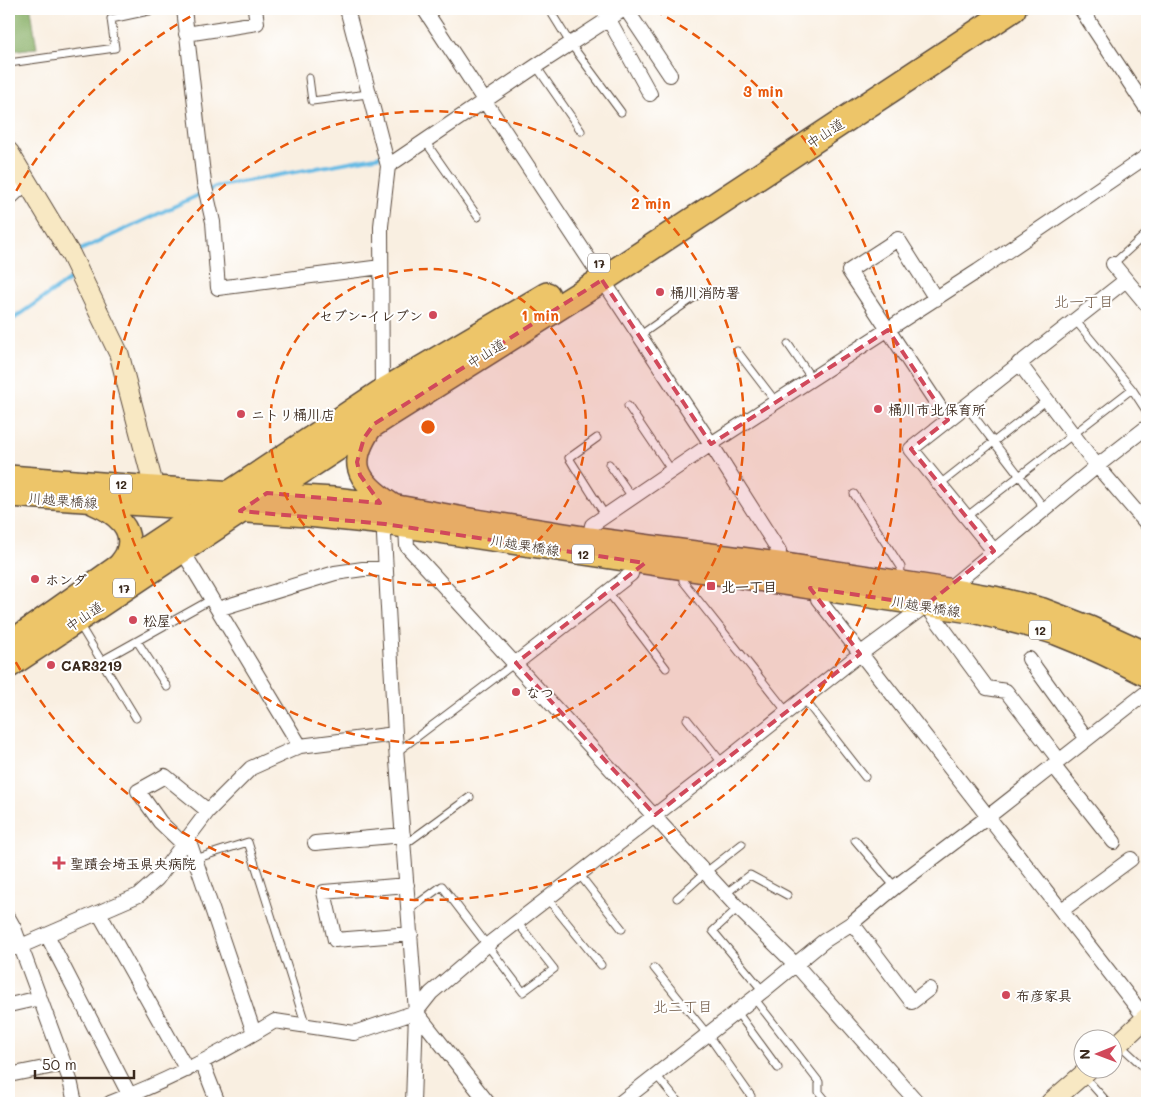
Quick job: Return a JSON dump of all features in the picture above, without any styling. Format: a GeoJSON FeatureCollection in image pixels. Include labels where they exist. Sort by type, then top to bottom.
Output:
{"type":"FeatureCollection","features":[{"type":"Feature","properties":{"kind":"highway","name":"中山道"},"geometry":{"type":"LineString","coordinates":[[598,274],[985,9]]}},
{"type":"Feature","properties":{"kind":"highway","name":"中山道"},"geometry":{"type":"LineString","coordinates":[[9,666],[182,550],[237,501],[598,274],[1013,9]]}},
{"type":"Feature","properties":{"kind":"highway","name":"中山道"},"geometry":{"type":"LineString","coordinates":[[9,644],[207,509],[267,493],[381,411]]}},
{"type":"Feature","properties":{"kind":"main road"},"geometry":{"type":"LineString","coordinates":[[381,411],[364,438],[357,462],[360,475],[394,518]]}},
{"type":"Feature","properties":{"kind":"main road","name":"川越栗橋線"},"geometry":{"type":"LineString","coordinates":[[9,476],[154,487],[237,501],[308,516],[470,519],[948,589],[994,597],[1043,609],[1090,627],[1147,653]]}},
{"type":"Feature","properties":{"kind":"main road","name":"川越栗橋線"},"geometry":{"type":"LineString","coordinates":[[267,493],[334,498],[394,518],[633,561],[977,614],[1055,634],[1112,657],[1147,676]]}},
{"type":"Feature","properties":{"kind":"main road","name":"川越栗橋線"},"geometry":{"type":"LineString","coordinates":[[9,496],[207,509]]}},
{"type":"Feature","properties":{"kind":"main road"},"geometry":{"type":"LineString","coordinates":[[88,501],[107,510],[118,518],[125,526],[129,536],[125,555],[115,570]]}},
{"type":"Feature","properties":{"kind":"street"},"geometry":{"type":"LineString","coordinates":[[184,9],[204,183],[213,222],[218,288],[382,267]]}},
{"type":"Feature","properties":{"kind":"street"},"geometry":{"type":"LineString","coordinates":[[186,34],[257,22],[256,9]]}},
{"type":"Feature","properties":{"kind":"street"},"geometry":{"type":"LineString","coordinates":[[347,9],[388,166],[381,226],[381,411]]}},
{"type":"Feature","properties":{"kind":"street"},"geometry":{"type":"LineString","coordinates":[[424,9],[712,444],[779,551],[778,563]]}},
{"type":"Feature","properties":{"kind":"street"},"geometry":{"type":"LineString","coordinates":[[388,166],[570,43],[606,13],[625,9],[670,75]]}},
{"type":"Feature","properties":{"kind":"street"},"geometry":{"type":"LineString","coordinates":[[1081,9],[1147,109]]}},
{"type":"Feature","properties":{"kind":"street"},"geometry":{"type":"LineString","coordinates":[[606,13],[650,94]]}},
{"type":"Feature","properties":{"kind":"street"},"geometry":{"type":"LineString","coordinates":[[9,152],[71,255],[118,354],[154,487]]}},
{"type":"Feature","properties":{"kind":"street"},"geometry":{"type":"LineString","coordinates":[[590,538],[592,525],[632,497],[888,330],[1147,156]]}},
{"type":"Feature","properties":{"kind":"street"},"geometry":{"type":"LineString","coordinates":[[9,199],[26,183]]}},
{"type":"Feature","properties":{"kind":"street"},"geometry":{"type":"LineString","coordinates":[[936,298],[898,239],[849,271],[948,420]]}},
{"type":"Feature","properties":{"kind":"street"},"geometry":{"type":"LineString","coordinates":[[1113,264],[1146,300]]}},
{"type":"Feature","properties":{"kind":"street"},"geometry":{"type":"LineString","coordinates":[[994,551],[910,448],[1126,280]]}},
{"type":"Feature","properties":{"kind":"street"},"geometry":{"type":"LineString","coordinates":[[1020,363],[1097,466],[1147,524]]}},
{"type":"Feature","properties":{"kind":"street"},"geometry":{"type":"LineString","coordinates":[[110,1103],[187,1070],[275,1021],[354,1033],[416,1012],[431,992],[486,946],[722,764],[860,654],[948,589],[1147,427]]}},
{"type":"Feature","properties":{"kind":"street"},"geometry":{"type":"LineString","coordinates":[[394,518],[386,569],[396,752],[416,1012],[413,1103]]}},
{"type":"Feature","properties":{"kind":"street"},"geometry":{"type":"LineString","coordinates":[[394,518],[407,546],[655,815],[738,908],[796,965],[918,1103]]}},
{"type":"Feature","properties":{"kind":"street"},"geometry":{"type":"LineString","coordinates":[[182,550],[300,746]]}},
{"type":"Feature","properties":{"kind":"street"},"geometry":{"type":"LineString","coordinates":[[516,663],[631,574],[633,561]]}},
{"type":"Feature","properties":{"kind":"street"},"geometry":{"type":"LineString","coordinates":[[215,604],[335,573],[363,569],[386,569]]}},
{"type":"Feature","properties":{"kind":"street"},"geometry":{"type":"LineString","coordinates":[[819,590],[818,599],[860,654],[1147,1018],[1124,1038]]}},
{"type":"Feature","properties":{"kind":"street"},"geometry":{"type":"LineString","coordinates":[[926,606],[987,688],[1006,692],[1114,842]]}},
{"type":"Feature","properties":{"kind":"street"},"geometry":{"type":"LineString","coordinates":[[1029,659],[1087,739]]}},
{"type":"Feature","properties":{"kind":"street"},"geometry":{"type":"LineString","coordinates":[[620,1103],[824,941],[852,924],[895,887],[1147,692]]}},
{"type":"Feature","properties":{"kind":"street"},"geometry":{"type":"LineString","coordinates":[[15,948],[139,895],[157,879],[208,811],[251,768],[300,746],[395,734]]}},
{"type":"Feature","properties":{"kind":"street"},"geometry":{"type":"LineString","coordinates":[[208,811],[165,776],[138,791],[160,822],[186,841],[195,859],[254,1033]]}},
{"type":"Feature","properties":{"kind":"street"},"geometry":{"type":"LineString","coordinates":[[315,844],[404,840]]}},
{"type":"Feature","properties":{"kind":"street"},"geometry":{"type":"LineString","coordinates":[[1062,910],[1131,859]]}},
{"type":"Feature","properties":{"kind":"street"},"geometry":{"type":"LineString","coordinates":[[407,885],[324,892],[334,940],[411,934]]}},
{"type":"Feature","properties":{"kind":"street"},"geometry":{"type":"LineString","coordinates":[[99,912],[187,1070]]}},
{"type":"Feature","properties":{"kind":"street"},"geometry":{"type":"LineString","coordinates":[[9,919],[14,928],[15,948],[40,998],[70,1080],[75,1103]]}},
{"type":"Feature","properties":{"kind":"street"},"geometry":{"type":"LineString","coordinates":[[852,924],[912,1002],[929,989]]}},
{"type":"Feature","properties":{"kind":"street"},"geometry":{"type":"LineString","coordinates":[[47,935],[130,1096]]}},
{"type":"Feature","properties":{"kind":"street"},"geometry":{"type":"LineString","coordinates":[[9,1005],[40,998]]}},
{"type":"Feature","properties":{"kind":"street"},"geometry":{"type":"LineString","coordinates":[[416,1012],[488,1103]]}},
{"type":"Feature","properties":{"kind":"street"},"geometry":{"type":"LineString","coordinates":[[202,1062],[214,1102]]}},
{"type":"Feature","properties":{"kind":"street"},"geometry":{"type":"LineString","coordinates":[[9,1075],[64,1064]]}},
{"type":"Feature","properties":{"kind":"street"},"geometry":{"type":"LineString","coordinates":[[1050,1103],[1076,1080]]}},
{"type":"Feature","properties":{"kind":"lane"},"geometry":{"type":"LineString","coordinates":[[9,63],[114,48],[111,18],[158,9]]}},
{"type":"Feature","properties":{"kind":"lane"},"geometry":{"type":"LineString","coordinates":[[549,9],[570,43],[621,112]]}},
{"type":"Feature","properties":{"kind":"lane"},"geometry":{"type":"LineString","coordinates":[[536,66],[581,131]]}},
{"type":"Feature","properties":{"kind":"lane"},"geometry":{"type":"LineString","coordinates":[[308,78],[312,101],[368,94]]}},
{"type":"Feature","properties":{"kind":"lane"},"geometry":{"type":"LineString","coordinates":[[425,141],[478,217]]}},
{"type":"Feature","properties":{"kind":"lane"},"geometry":{"type":"LineString","coordinates":[[1113,264],[1147,233]]}},
{"type":"Feature","properties":{"kind":"lane"},"geometry":{"type":"LineString","coordinates":[[639,336],[699,294]]}},
{"type":"Feature","properties":{"kind":"lane"},"geometry":{"type":"LineString","coordinates":[[1075,320],[1132,390],[1147,412]]}},
{"type":"Feature","properties":{"kind":"lane"},"geometry":{"type":"LineString","coordinates":[[788,344],[812,379]]}},
{"type":"Feature","properties":{"kind":"lane"},"geometry":{"type":"LineString","coordinates":[[737,351],[776,402]]}},
{"type":"Feature","properties":{"kind":"lane"},"geometry":{"type":"LineString","coordinates":[[966,517],[1132,390]]}},
{"type":"Feature","properties":{"kind":"lane"},"geometry":{"type":"LineString","coordinates":[[940,484],[1047,400]]}},
{"type":"Feature","properties":{"kind":"lane"},"geometry":{"type":"LineString","coordinates":[[628,406],[672,471]]}},
{"type":"Feature","properties":{"kind":"lane"},"geometry":{"type":"LineString","coordinates":[[966,406],[1044,509]]}},
{"type":"Feature","properties":{"kind":"lane"},"geometry":{"type":"LineString","coordinates":[[597,438],[569,458],[605,516]]}},
{"type":"Feature","properties":{"kind":"lane"},"geometry":{"type":"LineString","coordinates":[[609,464],[632,497]]}},
{"type":"Feature","properties":{"kind":"lane"},"geometry":{"type":"LineString","coordinates":[[854,494],[900,567],[900,582]]}},
{"type":"Feature","properties":{"kind":"lane"},"geometry":{"type":"LineString","coordinates":[[683,569],[683,581],[787,712]]}},
{"type":"Feature","properties":{"kind":"lane"},"geometry":{"type":"LineString","coordinates":[[608,592],[666,668]]}},
{"type":"Feature","properties":{"kind":"lane"},"geometry":{"type":"LineString","coordinates":[[101,661],[137,641],[215,604]]}},
{"type":"Feature","properties":{"kind":"lane"},"geometry":{"type":"LineString","coordinates":[[77,620],[136,718]]}},
{"type":"Feature","properties":{"kind":"lane"},"geometry":{"type":"LineString","coordinates":[[137,641],[167,687]]}},
{"type":"Feature","properties":{"kind":"lane"},"geometry":{"type":"LineString","coordinates":[[396,752],[516,663]]}},
{"type":"Feature","properties":{"kind":"lane"},"geometry":{"type":"LineString","coordinates":[[804,699],[865,777]]}},
{"type":"Feature","properties":{"kind":"lane"},"geometry":{"type":"LineString","coordinates":[[687,719],[722,764]]}},
{"type":"Feature","properties":{"kind":"lane"},"geometry":{"type":"LineString","coordinates":[[404,840],[470,797]]}},
{"type":"Feature","properties":{"kind":"lane"},"geometry":{"type":"LineString","coordinates":[[855,840],[895,887]]}},
{"type":"Feature","properties":{"kind":"lane"},"geometry":{"type":"LineString","coordinates":[[195,859],[248,842],[306,1026]]}},
{"type":"Feature","properties":{"kind":"lane"},"geometry":{"type":"LineString","coordinates":[[677,898],[742,844]]}},
{"type":"Feature","properties":{"kind":"lane"},"geometry":{"type":"LineString","coordinates":[[579,874],[622,929]]}},
{"type":"Feature","properties":{"kind":"lane"},"geometry":{"type":"LineString","coordinates":[[726,894],[750,875],[788,895]]}},
{"type":"Feature","properties":{"kind":"lane"},"geometry":{"type":"LineString","coordinates":[[409,910],[442,886],[523,992],[554,969],[517,922]]}},
{"type":"Feature","properties":{"kind":"lane"},"geometry":{"type":"LineString","coordinates":[[547,898],[601,965]]}},
{"type":"Feature","properties":{"kind":"lane"},"geometry":{"type":"LineString","coordinates":[[738,908],[712,931],[759,994],[819,1082],[819,1092],[828,1103]]}},
{"type":"Feature","properties":{"kind":"lane"},"geometry":{"type":"LineString","coordinates":[[654,968],[708,1035],[751,1096]]}},
{"type":"Feature","properties":{"kind":"lane"},"geometry":{"type":"LineString","coordinates":[[737,1012],[778,1068]]}},
{"type":"Feature","properties":{"kind":"lane"},"geometry":{"type":"LineString","coordinates":[[1124,1051],[1147,1070]]}},
{"type":"Feature","properties":{"kind":"lane"},"geometry":{"type":"LineString","coordinates":[[656,1075],[679,1103]]}},
{"type":"Feature","properties":{"kind":"lane"},"geometry":{"type":"LineString","coordinates":[[1091,1080],[1108,1103]]}},
{"type":"Feature","properties":{"kind":"highlighted area"},"geometry":{"type":"Polygon","coordinates":[[[602,280],[711,444],[888,330],[948,420],[911,449],[994,551],[926,605],[810,588],[860,654],[655,815],[516,663],[645,563],[385,524],[240,511],[267,493],[380,503],[360,475],[357,462],[364,438],[374,424],[602,280]]]}},
{"type":"Feature","properties":{"kind":"green space"},"geometry":{"type":"Polygon","coordinates":[[[9,9],[31,9],[37,48],[9,51],[9,9]]]}},
{"type":"Feature","properties":{"kind":"waterway"},"geometry":{"type":"LineString","coordinates":[[209,190],[215,187],[381,156]]}},
{"type":"Feature","properties":{"kind":"waterway"},"geometry":{"type":"LineString","coordinates":[[76,252],[203,193]]}},
{"type":"Feature","properties":{"kind":"waterway"},"geometry":{"type":"LineString","coordinates":[[9,322],[75,277]]}},
{"type":"Feature","properties":{"kind":"place","name":"桶川消防署"},"geometry":{"type":"Point","coordinates":[660,292]}},
{"type":"Feature","properties":{"kind":"place","name":"セブン-イレブン"},"geometry":{"type":"Point","coordinates":[433,315]}},
{"type":"Feature","properties":{"kind":"place","name":"桶川市北保育所"},"geometry":{"type":"Point","coordinates":[878,409]}},
{"type":"Feature","properties":{"kind":"place","name":"ニトリ桶川店"},"geometry":{"type":"Point","coordinates":[241,414]}},
{"type":"Feature","properties":{"kind":"place","name":"ホンダ"},"geometry":{"type":"Point","coordinates":[35,579]}},
{"type":"Feature","properties":{"kind":"place","name":"北一丁目"},"geometry":{"type":"Point","coordinates":[711,586]}},
{"type":"Feature","properties":{"kind":"place","name":"松屋"},"geometry":{"type":"Point","coordinates":[133,620]}},
{"type":"Feature","properties":{"kind":"place","name":"CAR3219"},"geometry":{"type":"Point","coordinates":[51,665]}},
{"type":"Feature","properties":{"kind":"place","name":"なつ"},"geometry":{"type":"Point","coordinates":[516,692]}},
{"type":"Feature","properties":{"kind":"place","name":"聖蹟会埼玉県央病院"},"geometry":{"type":"Point","coordinates":[59,863]}},
{"type":"Feature","properties":{"kind":"place","name":"布彦家具"},"geometry":{"type":"Point","coordinates":[1006,995]}},
{"type":"Feature","properties":{"kind":"district","name":"北一丁目"},"geometry":{"type":"Point","coordinates":[1084,301]}},
{"type":"Feature","properties":{"kind":"district","name":"北二丁目"},"geometry":{"type":"Point","coordinates":[683,1006]}}]}
